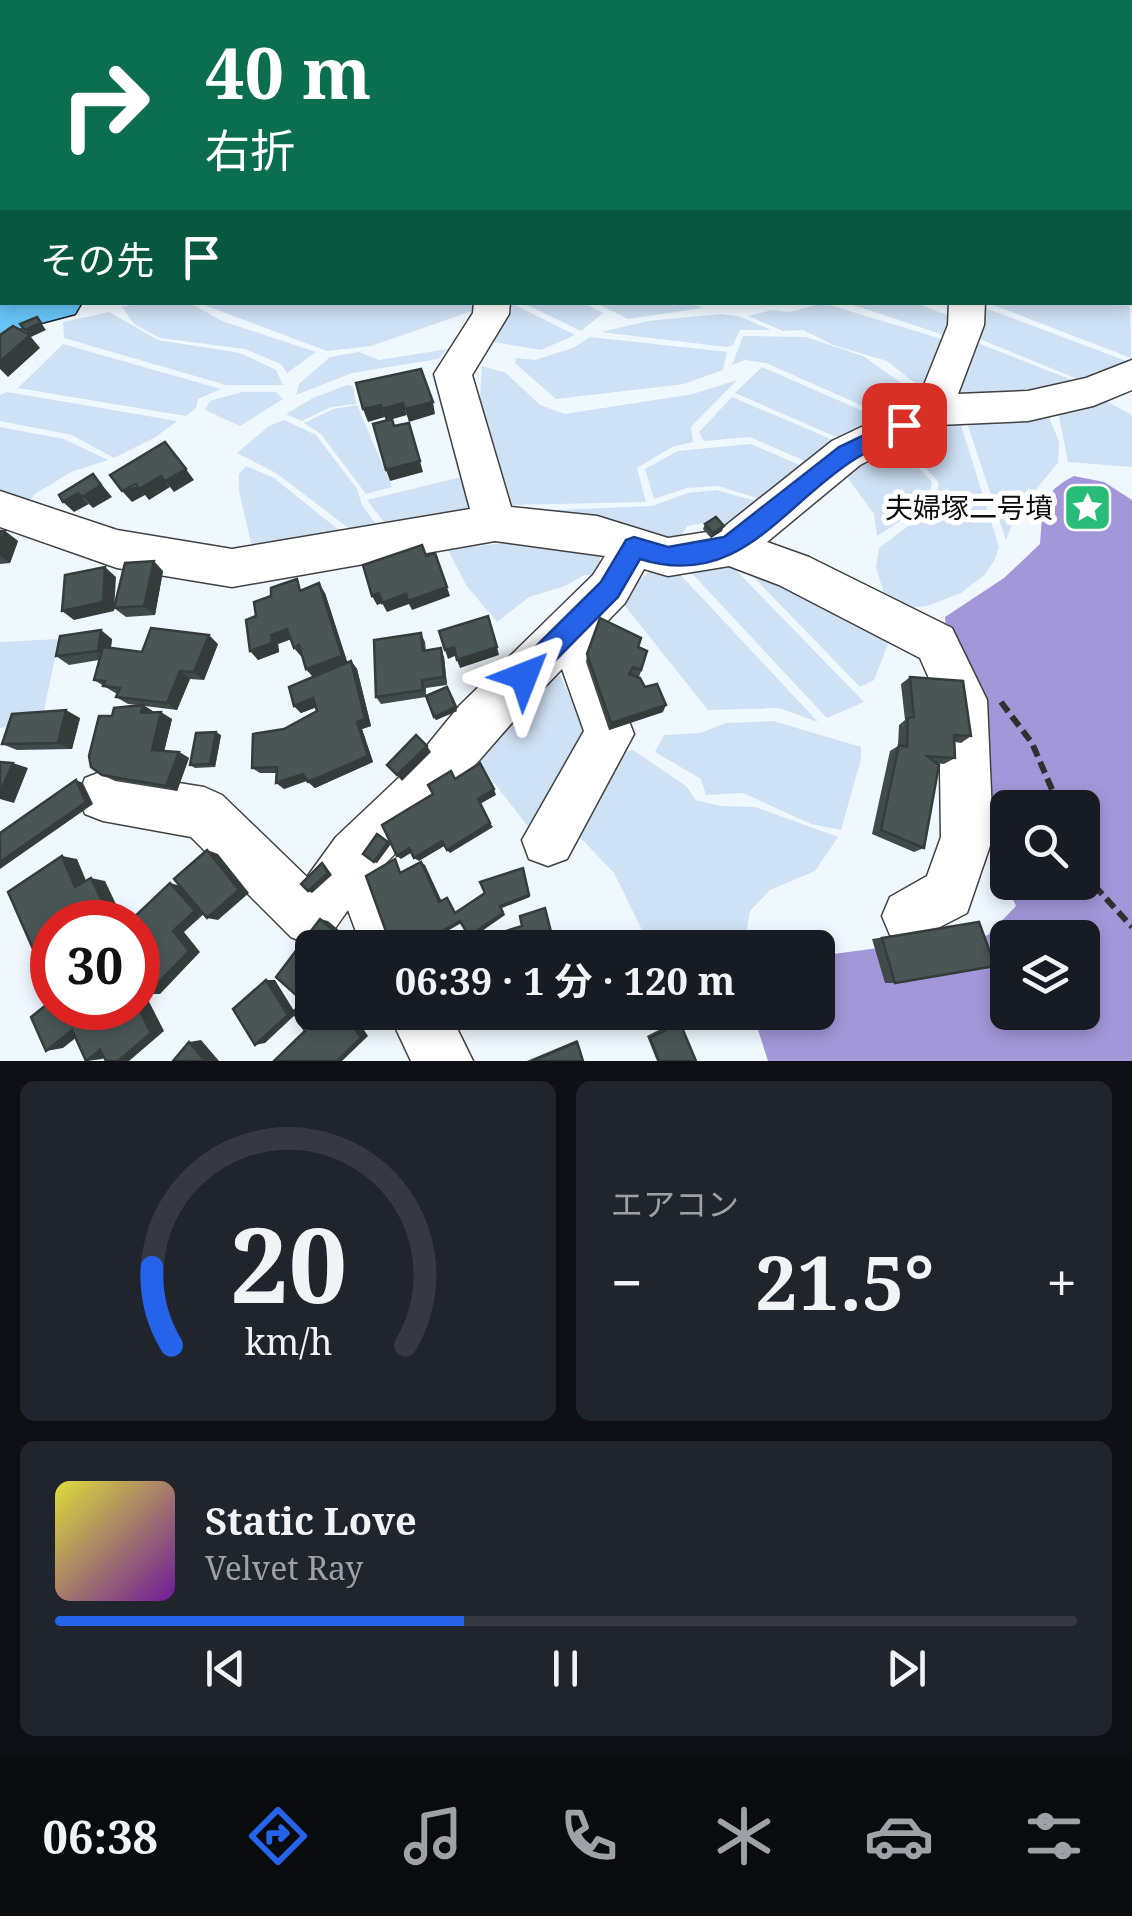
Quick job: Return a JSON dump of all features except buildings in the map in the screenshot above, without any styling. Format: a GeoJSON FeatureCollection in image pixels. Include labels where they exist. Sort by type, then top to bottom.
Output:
{"type":"FeatureCollection","features":[{"type":"Feature","properties":{"kind":"main road"},"geometry":{"type":"LineString","coordinates":[[1,323],[51,305]]}},
{"type":"Feature","properties":{"kind":"street"},"geometry":{"type":"LineString","coordinates":[[492,305],[492,314],[454,374],[495,523]]}},
{"type":"Feature","properties":{"kind":"street"},"geometry":{"type":"LineString","coordinates":[[933,410],[966,325],[968,305]]}},
{"type":"Feature","properties":{"kind":"street"},"geometry":{"type":"LineString","coordinates":[[0,509],[117,549],[232,568],[495,523],[598,535],[668,557],[730,546],[846,454],[933,410],[1028,406],[1093,391],[1132,374]]}},
{"type":"Feature","properties":{"kind":"street"},"geometry":{"type":"LineString","coordinates":[[730,546],[794,571],[936,643],[963,700],[966,838],[948,894],[909,916]]}},
{"type":"Feature","properties":{"kind":"street"},"geometry":{"type":"LineString","coordinates":[[102,796],[204,812],[310,918],[355,856],[425,788],[477,722],[609,589],[634,547]]}},
{"type":"Feature","properties":{"kind":"street"},"geometry":{"type":"LineString","coordinates":[[548,840],[610,734],[570,629]]}},
{"type":"Feature","properties":{"kind":"street"},"geometry":{"type":"LineString","coordinates":[[355,856],[383,930]]}},
{"type":"Feature","properties":{"kind":"street"},"geometry":{"type":"LineString","coordinates":[[427,1030],[443,1061]]}},
{"type":"Feature","properties":{"kind":"path"},"geometry":{"type":"LineString","coordinates":[[999,698],[1032,743],[1052,790]]}},
{"type":"Feature","properties":{"kind":"path"},"geometry":{"type":"LineString","coordinates":[[1100,892],[1132,928]]}},
{"type":"Feature","properties":{"kind":"shaded area"},"geometry":{"type":"Polygon","coordinates":[[[194,305],[222,321],[316,352],[287,373],[281,364],[245,349],[160,338],[134,324],[122,307],[194,305]]]}},
{"type":"Feature","properties":{"kind":"shaded area"},"geometry":{"type":"Polygon","coordinates":[[[204,305],[479,305],[478,309],[371,346],[327,351],[204,305]]]}},
{"type":"Feature","properties":{"kind":"shaded area"},"geometry":{"type":"Polygon","coordinates":[[[503,305],[515,305],[575,335],[541,350],[488,341],[503,305]]]}},
{"type":"Feature","properties":{"kind":"shaded area"},"geometry":{"type":"Polygon","coordinates":[[[527,305],[587,305],[603,313],[581,331],[527,305]]]}},
{"type":"Feature","properties":{"kind":"shaded area"},"geometry":{"type":"Polygon","coordinates":[[[600,305],[703,308],[628,319],[600,305]]]}},
{"type":"Feature","properties":{"kind":"shaded area"},"geometry":{"type":"Polygon","coordinates":[[[830,305],[945,340],[930,395],[887,361],[833,345],[803,330],[783,331],[748,316],[772,310],[790,312],[830,305]]]}},
{"type":"Feature","properties":{"kind":"shaded area"},"geometry":{"type":"Polygon","coordinates":[[[853,305],[920,305],[950,316],[947,336],[853,305]]]}},
{"type":"Feature","properties":{"kind":"shaded area"},"geometry":{"type":"Polygon","coordinates":[[[993,305],[1130,305],[1131,358],[993,305]]]}},
{"type":"Feature","properties":{"kind":"shaded area"},"geometry":{"type":"Polygon","coordinates":[[[980,306],[1126,361],[1123,366],[1082,381],[975,337],[980,306]]]}},
{"type":"Feature","properties":{"kind":"shaded area"},"geometry":{"type":"Polygon","coordinates":[[[109,312],[158,340],[240,353],[276,370],[283,385],[226,385],[64,338],[63,322],[109,312]]]}},
{"type":"Feature","properties":{"kind":"shaded area"},"geometry":{"type":"Polygon","coordinates":[[[739,316],[771,330],[740,330],[733,345],[727,347],[601,332],[648,321],[739,316]]]}},
{"type":"Feature","properties":{"kind":"shaded area"},"geometry":{"type":"Polygon","coordinates":[[[743,336],[806,337],[863,356],[922,398],[890,418],[766,363],[745,360],[732,365],[743,336]]]}},
{"type":"Feature","properties":{"kind":"shaded area"},"geometry":{"type":"Polygon","coordinates":[[[590,337],[727,352],[723,370],[684,384],[556,399],[515,363],[516,358],[535,360],[573,348],[590,337]]]}},
{"type":"Feature","properties":{"kind":"shaded area"},"geometry":{"type":"Polygon","coordinates":[[[975,342],[1077,382],[1035,393],[953,395],[975,342]]]}},
{"type":"Feature","properties":{"kind":"shaded area"},"geometry":{"type":"Polygon","coordinates":[[[63,344],[221,389],[198,399],[196,408],[186,416],[18,388],[63,344]]]}},
{"type":"Feature","properties":{"kind":"shaded area"},"geometry":{"type":"Polygon","coordinates":[[[448,349],[438,359],[352,373],[296,395],[299,384],[330,357],[359,352],[379,360],[448,349]]]}},
{"type":"Feature","properties":{"kind":"shaded area"},"geometry":{"type":"Polygon","coordinates":[[[482,366],[506,373],[540,405],[565,414],[693,394],[737,380],[691,427],[693,442],[672,447],[637,468],[646,502],[502,505],[480,398],[482,366]]]}},
{"type":"Feature","properties":{"kind":"shaded area"},"geometry":{"type":"Polygon","coordinates":[[[762,367],[888,422],[843,440],[735,393],[762,367]]]}},
{"type":"Feature","properties":{"kind":"shaded area"},"geometry":{"type":"Polygon","coordinates":[[[353,386],[356,404],[331,407],[302,421],[286,414],[313,398],[353,386]]]}},
{"type":"Feature","properties":{"kind":"shaded area"},"geometry":{"type":"Polygon","coordinates":[[[7,392],[177,421],[154,438],[114,458],[72,435],[0,421],[0,395],[7,392]]]}},
{"type":"Feature","properties":{"kind":"shaded area"},"geometry":{"type":"Polygon","coordinates":[[[242,392],[276,392],[283,399],[240,426],[205,410],[210,401],[242,392]]]}},
{"type":"Feature","properties":{"kind":"shaded area"},"geometry":{"type":"Polygon","coordinates":[[[732,397],[840,443],[816,466],[750,437],[704,441],[699,432],[732,397]]]}},
{"type":"Feature","properties":{"kind":"shaded area"},"geometry":{"type":"Polygon","coordinates":[[[1102,399],[1132,415],[1132,467],[1068,462],[1058,411],[1102,399]]]}},
{"type":"Feature","properties":{"kind":"shaded area"},"geometry":{"type":"Polygon","coordinates":[[[357,405],[392,487],[366,494],[321,434],[304,423],[333,409],[357,405]]]}},
{"type":"Feature","properties":{"kind":"shaded area"},"geometry":{"type":"Polygon","coordinates":[[[1048,415],[1059,441],[1058,463],[1017,512],[1006,540],[967,423],[1048,415]]]}},
{"type":"Feature","properties":{"kind":"shaded area"},"geometry":{"type":"Polygon","coordinates":[[[284,420],[316,435],[357,489],[362,505],[381,531],[363,539],[276,473],[237,453],[269,426],[284,420]]]}},
{"type":"Feature","properties":{"kind":"shaded area"},"geometry":{"type":"Polygon","coordinates":[[[960,422],[999,547],[994,561],[984,575],[961,593],[927,606],[889,606],[876,567],[879,548],[935,506],[939,483],[916,457],[892,441],[938,425],[960,422]]]}},
{"type":"Feature","properties":{"kind":"shaded area"},"geometry":{"type":"Polygon","coordinates":[[[0,427],[64,439],[108,460],[71,472],[35,494],[22,509],[0,497],[0,427]]]}},
{"type":"Feature","properties":{"kind":"shaded area"},"geometry":{"type":"Polygon","coordinates":[[[751,444],[811,470],[773,503],[718,486],[687,488],[654,499],[645,469],[678,451],[751,444]]]}},
{"type":"Feature","properties":{"kind":"shaded area"},"geometry":{"type":"Polygon","coordinates":[[[888,445],[911,460],[932,482],[928,503],[877,536],[874,514],[842,470],[888,445]]]}},
{"type":"Feature","properties":{"kind":"shaded area"},"geometry":{"type":"Polygon","coordinates":[[[246,466],[274,478],[345,535],[254,556],[239,491],[239,474],[246,466]]]}},
{"type":"Feature","properties":{"kind":"shaded area"},"geometry":{"type":"Polygon","coordinates":[[[1074,476],[1104,482],[1132,500],[1132,1061],[768,1061],[758,1030],[835,1030],[835,954],[886,947],[943,949],[990,933],[990,1030],[1100,1030],[1100,920],[1002,920],[1016,906],[1013,900],[1100,900],[1100,790],[990,790],[990,848],[947,644],[945,617],[1004,578],[1040,544],[1045,503],[1055,489],[1074,476]]]}},
{"type":"Feature","properties":{"kind":"shaded area"},"geometry":{"type":"Polygon","coordinates":[[[461,477],[471,516],[393,534],[367,500],[461,477]]]}},
{"type":"Feature","properties":{"kind":"shaded area"},"geometry":{"type":"Polygon","coordinates":[[[716,490],[767,504],[742,528],[717,521],[687,526],[680,537],[681,546],[508,512],[652,506],[688,493],[716,490]]]}},
{"type":"Feature","properties":{"kind":"shaded area"},"geometry":{"type":"Polygon","coordinates":[[[525,540],[568,546],[599,556],[604,570],[601,576],[584,575],[565,586],[529,597],[497,622],[466,585],[448,550],[525,540]]]}},
{"type":"Feature","properties":{"kind":"shaded area"},"geometry":{"type":"Polygon","coordinates":[[[727,561],[864,702],[827,718],[686,567],[727,561]]]}},
{"type":"Feature","properties":{"kind":"shaded area"},"geometry":{"type":"Polygon","coordinates":[[[738,561],[889,641],[874,680],[860,687],[738,561]]]}},
{"type":"Feature","properties":{"kind":"shaded area"},"geometry":{"type":"Polygon","coordinates":[[[675,569],[818,722],[779,708],[708,710],[618,597],[650,571],[675,569]]]}},
{"type":"Feature","properties":{"kind":"shaded area"},"geometry":{"type":"Polygon","coordinates":[[[59,639],[42,720],[0,728],[0,642],[59,639]]]}},
{"type":"Feature","properties":{"kind":"shaded area"},"geometry":{"type":"Polygon","coordinates":[[[551,671],[561,677],[589,739],[531,830],[469,751],[551,671]]]}},
{"type":"Feature","properties":{"kind":"shaded area"},"geometry":{"type":"Polygon","coordinates":[[[773,721],[861,747],[841,830],[811,824],[743,793],[706,795],[701,779],[655,752],[664,735],[700,733],[726,723],[773,721]]]}},
{"type":"Feature","properties":{"kind":"shaded area"},"geometry":{"type":"Polygon","coordinates":[[[633,750],[686,786],[696,800],[720,806],[755,807],[838,837],[815,871],[770,890],[750,911],[747,930],[642,930],[614,873],[570,827],[610,756],[633,750]]]}},
{"type":"Feature","properties":{"kind":"place","name":"夫婦塚二号墳"},"geometry":{"type":"Point","coordinates":[1088,507]}},
{"type":"Feature","properties":{"kind":"route"},"geometry":{"type":"LineString","coordinates":[[524,676],[609,589],[634,547],[668,557],[730,546],[846,454],[904,425]]}}]}
